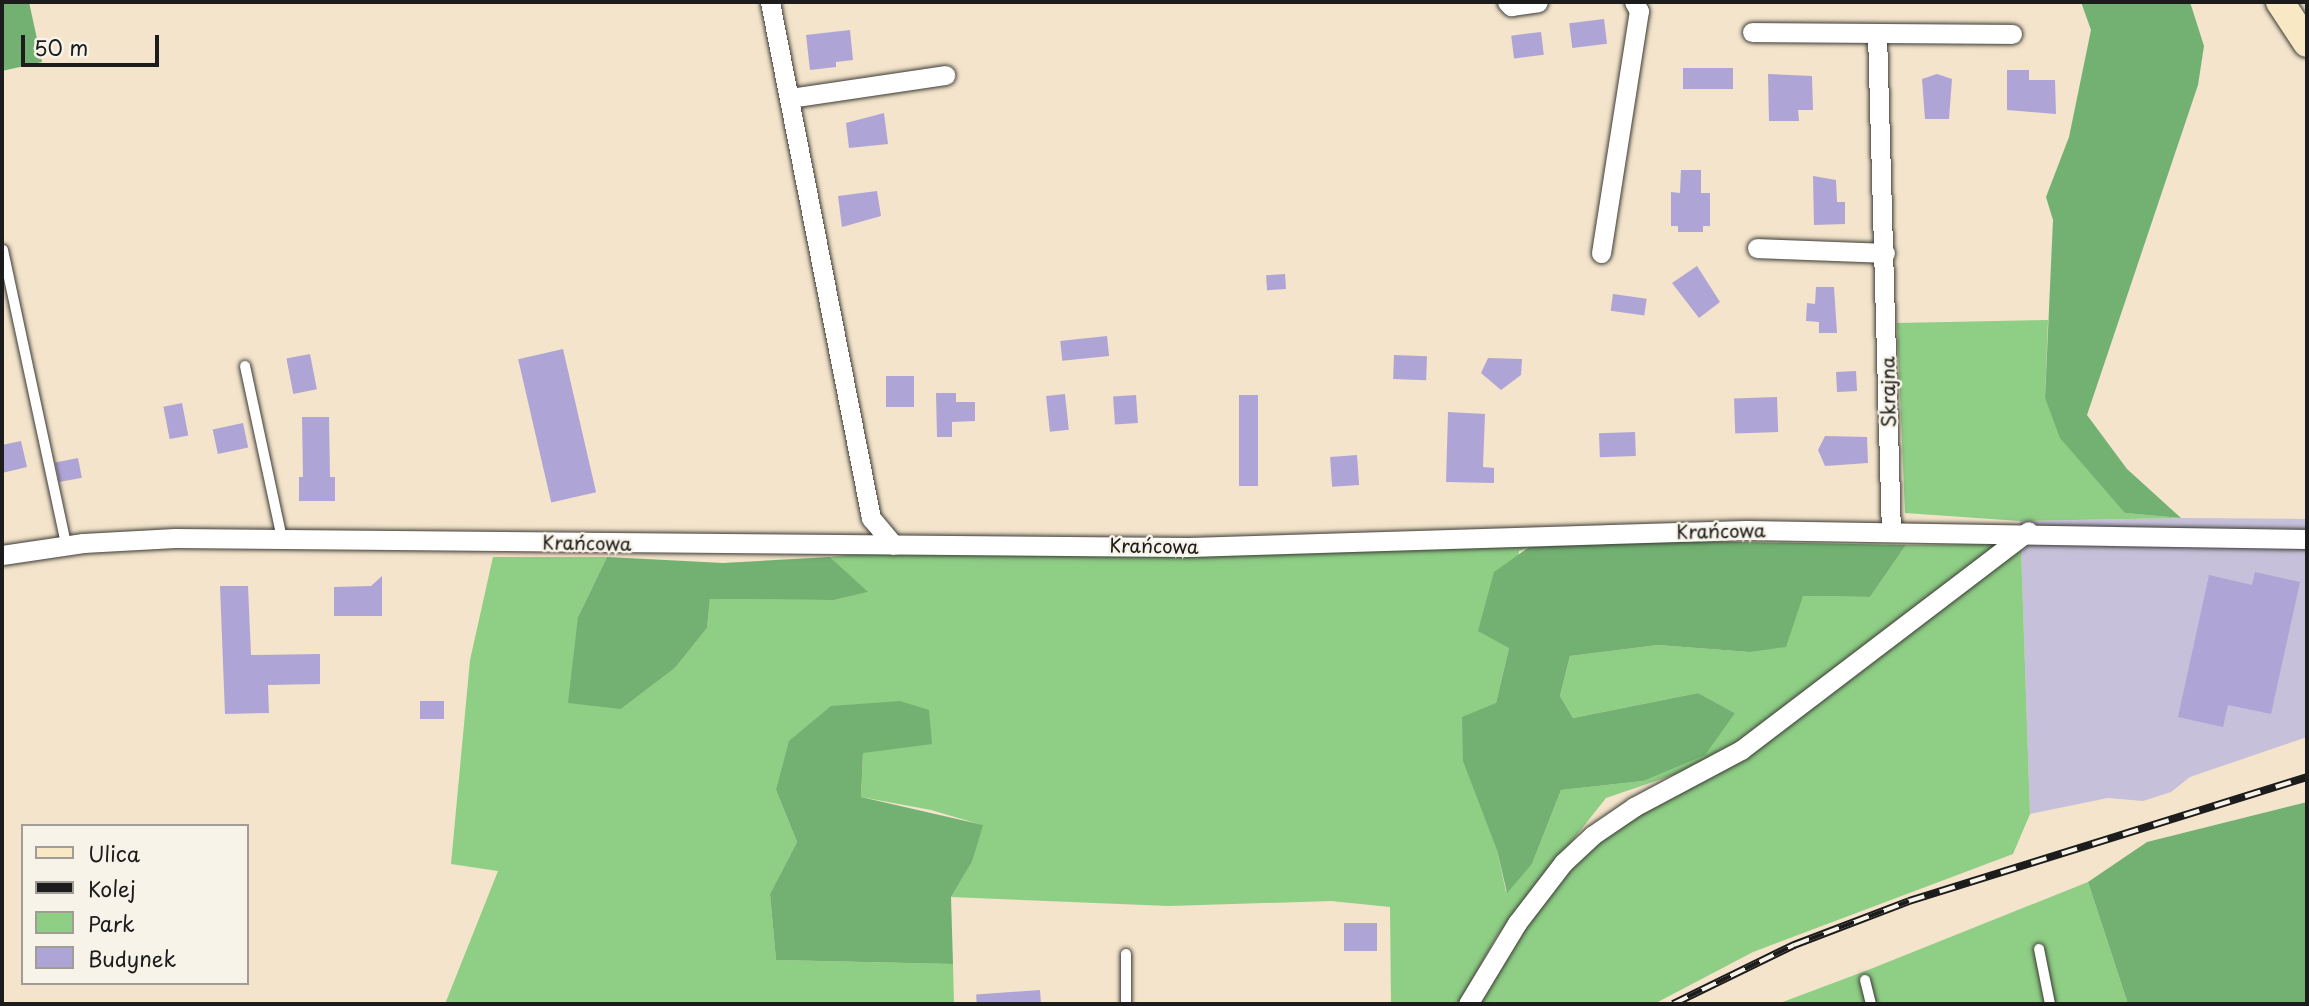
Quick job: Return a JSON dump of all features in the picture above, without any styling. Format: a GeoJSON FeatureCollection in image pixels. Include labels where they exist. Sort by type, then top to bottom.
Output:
{"type":"FeatureCollection","features":[{"type":"Feature","properties":{"kind":"main road"},"geometry":{"type":"LineString","coordinates":[[2280,2],[2307,43]]}},
{"type":"Feature","properties":{"kind":"street"},"geometry":{"type":"LineString","coordinates":[[770,2],[870,518],[894,545]]}},
{"type":"Feature","properties":{"kind":"street"},"geometry":{"type":"LineString","coordinates":[[1507,2],[1511,6],[1538,2]]}},
{"type":"Feature","properties":{"kind":"street"},"geometry":{"type":"LineString","coordinates":[[1601,253],[1639,11],[1634,2]]}},
{"type":"Feature","properties":{"kind":"street"},"geometry":{"type":"LineString","coordinates":[[1752,32],[2012,34]]}},
{"type":"Feature","properties":{"kind":"street","name":"Skrajna"},"geometry":{"type":"LineString","coordinates":[[1877,33],[1891,532]]}},
{"type":"Feature","properties":{"kind":"street"},"geometry":{"type":"LineString","coordinates":[[790,98],[945,75]]}},
{"type":"Feature","properties":{"kind":"street"},"geometry":{"type":"LineString","coordinates":[[1757,248],[1885,253]]}},
{"type":"Feature","properties":{"kind":"street","name":"Krańcowa"},"geometry":{"type":"LineString","coordinates":[[2,555],[66,545],[175,538],[1189,547],[1746,530],[2028,531],[2307,539]]}},
{"type":"Feature","properties":{"kind":"street"},"geometry":{"type":"LineString","coordinates":[[1468,1004],[1517,923],[1563,863],[1593,835],[1634,807],[1741,750],[2028,531]]}},
{"type":"Feature","properties":{"kind":"lane"},"geometry":{"type":"LineString","coordinates":[[3,250],[66,545]]}},
{"type":"Feature","properties":{"kind":"lane"},"geometry":{"type":"LineString","coordinates":[[245,366],[282,538]]}},
{"type":"Feature","properties":{"kind":"lane"},"geometry":{"type":"LineString","coordinates":[[2039,949],[2050,1004]]}},
{"type":"Feature","properties":{"kind":"lane"},"geometry":{"type":"LineString","coordinates":[[1126,954],[1126,1004]]}},
{"type":"Feature","properties":{"kind":"lane"},"geometry":{"type":"LineString","coordinates":[[1866,979],[1871,1004]]}},
{"type":"Feature","properties":{"kind":"shaded area"},"geometry":{"type":"Polygon","coordinates":[[[2307,519],[2307,737],[2190,777],[2171,792],[2143,801],[2108,798],[2030,814],[2020,521],[2307,519]]]}},
{"type":"Feature","properties":{"kind":"green space"},"geometry":{"type":"Polygon","coordinates":[[[2,2],[29,2],[42,62],[2,71],[2,2]]]}},
{"type":"Feature","properties":{"kind":"green space"},"geometry":{"type":"Polygon","coordinates":[[[2081,2],[2190,2],[2204,46],[2198,85],[2087,415],[2127,469],[2181,518],[2125,513],[2060,438],[2045,398],[2053,220],[2046,197],[2069,137],[2091,30],[2081,2]]]}},
{"type":"Feature","properties":{"kind":"green space"},"geometry":{"type":"Polygon","coordinates":[[[2048,320],[2045,398],[2125,513],[2181,518],[2020,521],[1905,513],[1897,323],[2048,320]]]}},
{"type":"Feature","properties":{"kind":"green space"},"geometry":{"type":"Polygon","coordinates":[[[1691,541],[1906,545],[1870,597],[1803,596],[1786,647],[1749,652],[1658,645],[1570,656],[1560,696],[1573,718],[1698,693],[1735,713],[1705,755],[1643,781],[1561,790],[1532,864],[1507,893],[1497,850],[1463,761],[1462,717],[1496,703],[1509,648],[1478,631],[1494,572],[1529,547],[1691,541]]]}},
{"type":"Feature","properties":{"kind":"green space"},"geometry":{"type":"Polygon","coordinates":[[[1999,544],[1745,739],[1694,768],[1606,798],[1497,936],[1458,1004],[1391,1004],[1390,907],[1331,901],[1169,906],[951,897],[972,862],[982,825],[931,810],[861,797],[863,753],[929,710],[776,790],[797,842],[770,894],[776,960],[953,964],[954,1004],[445,1004],[498,871],[451,864],[470,660],[493,557],[607,557],[578,617],[621,709],[675,668],[707,628],[710,599],[834,600],[867,592],[830,557],[874,552],[1529,547],[1519,551],[1509,648],[1496,703],[1497,850],[1506,892],[1532,864],[1561,790],[1643,781],[1735,713],[1698,693],[1573,718],[1560,696],[1570,656],[1658,645],[1749,652],[1803,596],[1870,597],[1906,545],[1999,544]]]}},
{"type":"Feature","properties":{"kind":"green space"},"geometry":{"type":"Polygon","coordinates":[[[2021,548],[2030,814],[2013,854],[1753,952],[1654,1004],[1473,1004],[1566,867],[1605,830],[1736,760],[1823,701],[2021,548]]]}},
{"type":"Feature","properties":{"kind":"green space"},"geometry":{"type":"Polygon","coordinates":[[[607,557],[723,563],[830,557],[868,592],[834,600],[710,599],[707,628],[675,668],[621,709],[568,703],[578,617],[607,557]]]}},
{"type":"Feature","properties":{"kind":"green space"},"geometry":{"type":"Polygon","coordinates":[[[900,701],[929,710],[932,744],[863,753],[861,797],[983,825],[972,862],[951,897],[953,964],[776,960],[770,894],[797,842],[776,790],[789,741],[831,706],[900,701]]]}},
{"type":"Feature","properties":{"kind":"green space"},"geometry":{"type":"Polygon","coordinates":[[[2307,802],[2307,1004],[2128,1004],[2088,882],[2147,842],[2307,802]]]}},
{"type":"Feature","properties":{"kind":"green space"},"geometry":{"type":"Polygon","coordinates":[[[2088,882],[2128,1004],[1777,1004],[1868,970],[2088,882]]]}},
{"type":"Feature","properties":{"kind":"building"},"geometry":{"type":"Polygon","coordinates":[[[1604,19],[1607,44],[1572,48],[1569,23],[1604,19]]]}},
{"type":"Feature","properties":{"kind":"building"},"geometry":{"type":"Polygon","coordinates":[[[850,30],[853,60],[836,62],[836,67],[810,70],[806,35],[850,30]]]}},
{"type":"Feature","properties":{"kind":"building"},"geometry":{"type":"Polygon","coordinates":[[[1541,32],[1544,55],[1514,58],[1511,36],[1541,32]]]}},
{"type":"Feature","properties":{"kind":"building"},"geometry":{"type":"Polygon","coordinates":[[[1683,68],[1733,68],[1733,89],[1683,89],[1683,68]]]}},
{"type":"Feature","properties":{"kind":"building"},"geometry":{"type":"Polygon","coordinates":[[[2007,70],[2029,70],[2029,80],[2055,80],[2056,114],[2007,110],[2007,70]]]}},
{"type":"Feature","properties":{"kind":"building"},"geometry":{"type":"Polygon","coordinates":[[[1768,74],[1812,76],[1813,110],[1798,110],[1799,121],[1769,121],[1768,74]]]}},
{"type":"Feature","properties":{"kind":"building"},"geometry":{"type":"Polygon","coordinates":[[[1937,74],[1952,79],[1949,119],[1925,119],[1922,79],[1937,74]]]}},
{"type":"Feature","properties":{"kind":"building"},"geometry":{"type":"Polygon","coordinates":[[[884,113],[888,144],[849,148],[846,123],[884,113]]]}},
{"type":"Feature","properties":{"kind":"building"},"geometry":{"type":"Polygon","coordinates":[[[1681,170],[1701,170],[1701,193],[1710,193],[1710,226],[1703,226],[1703,232],[1678,232],[1678,226],[1671,226],[1671,192],[1680,193],[1681,170]]]}},
{"type":"Feature","properties":{"kind":"building"},"geometry":{"type":"Polygon","coordinates":[[[1813,176],[1836,180],[1837,202],[1845,202],[1845,224],[1814,225],[1813,176]]]}},
{"type":"Feature","properties":{"kind":"building"},"geometry":{"type":"Polygon","coordinates":[[[877,191],[881,216],[842,227],[838,196],[877,191]]]}},
{"type":"Feature","properties":{"kind":"building"},"geometry":{"type":"Polygon","coordinates":[[[1697,266],[1720,302],[1699,318],[1672,283],[1697,266]]]}},
{"type":"Feature","properties":{"kind":"building"},"geometry":{"type":"Polygon","coordinates":[[[1285,274],[1286,289],[1267,290],[1266,275],[1285,274]]]}},
{"type":"Feature","properties":{"kind":"building"},"geometry":{"type":"Polygon","coordinates":[[[1816,287],[1834,287],[1837,333],[1819,333],[1819,322],[1806,321],[1807,303],[1815,304],[1816,287]]]}},
{"type":"Feature","properties":{"kind":"building"},"geometry":{"type":"Polygon","coordinates":[[[1613,294],[1647,299],[1644,316],[1611,311],[1613,294]]]}},
{"type":"Feature","properties":{"kind":"building"},"geometry":{"type":"Polygon","coordinates":[[[1107,336],[1109,356],[1062,361],[1060,341],[1107,336]]]}},
{"type":"Feature","properties":{"kind":"building"},"geometry":{"type":"Polygon","coordinates":[[[563,349],[596,492],[551,503],[518,359],[563,349]]]}},
{"type":"Feature","properties":{"kind":"building"},"geometry":{"type":"Polygon","coordinates":[[[310,354],[317,389],[293,394],[286,359],[310,354]]]}},
{"type":"Feature","properties":{"kind":"building"},"geometry":{"type":"Polygon","coordinates":[[[1394,355],[1427,356],[1426,380],[1393,379],[1394,355]]]}},
{"type":"Feature","properties":{"kind":"building"},"geometry":{"type":"Polygon","coordinates":[[[1488,358],[1522,359],[1521,375],[1501,390],[1481,373],[1488,358]]]}},
{"type":"Feature","properties":{"kind":"building"},"geometry":{"type":"Polygon","coordinates":[[[1856,371],[1857,391],[1837,392],[1836,372],[1856,371]]]}},
{"type":"Feature","properties":{"kind":"building"},"geometry":{"type":"Polygon","coordinates":[[[886,376],[914,376],[914,407],[886,407],[886,376]]]}},
{"type":"Feature","properties":{"kind":"building"},"geometry":{"type":"Polygon","coordinates":[[[936,393],[956,393],[956,402],[975,402],[975,421],[952,422],[952,437],[937,437],[936,393]]]}},
{"type":"Feature","properties":{"kind":"building"},"geometry":{"type":"Polygon","coordinates":[[[1065,394],[1069,430],[1050,432],[1046,396],[1065,394]]]}},
{"type":"Feature","properties":{"kind":"building"},"geometry":{"type":"Polygon","coordinates":[[[1136,395],[1138,423],[1115,425],[1113,397],[1136,395]]]}},
{"type":"Feature","properties":{"kind":"building"},"geometry":{"type":"Polygon","coordinates":[[[1239,395],[1258,395],[1258,486],[1239,486],[1239,395]]]}},
{"type":"Feature","properties":{"kind":"building"},"geometry":{"type":"Polygon","coordinates":[[[1777,397],[1778,432],[1735,433],[1734,399],[1777,397]]]}},
{"type":"Feature","properties":{"kind":"building"},"geometry":{"type":"Polygon","coordinates":[[[182,403],[188,435],[170,439],[163,407],[182,403]]]}},
{"type":"Feature","properties":{"kind":"building"},"geometry":{"type":"Polygon","coordinates":[[[1448,412],[1485,414],[1483,467],[1494,468],[1494,483],[1446,482],[1448,412]]]}},
{"type":"Feature","properties":{"kind":"building"},"geometry":{"type":"Polygon","coordinates":[[[302,417],[329,417],[330,477],[335,477],[335,501],[299,501],[299,477],[303,477],[302,417]]]}},
{"type":"Feature","properties":{"kind":"building"},"geometry":{"type":"Polygon","coordinates":[[[243,423],[248,447],[218,454],[213,429],[243,423]]]}},
{"type":"Feature","properties":{"kind":"building"},"geometry":{"type":"Polygon","coordinates":[[[1635,432],[1636,456],[1600,457],[1599,433],[1635,432]]]}},
{"type":"Feature","properties":{"kind":"building"},"geometry":{"type":"Polygon","coordinates":[[[1825,436],[1867,437],[1868,463],[1825,466],[1818,450],[1825,436]]]}},
{"type":"Feature","properties":{"kind":"building"},"geometry":{"type":"Polygon","coordinates":[[[21,441],[27,467],[2,473],[2,445],[21,441]]]}},
{"type":"Feature","properties":{"kind":"building"},"geometry":{"type":"Polygon","coordinates":[[[1357,455],[1359,485],[1332,487],[1330,457],[1357,455]]]}},
{"type":"Feature","properties":{"kind":"building"},"geometry":{"type":"Polygon","coordinates":[[[78,458],[82,478],[59,482],[55,462],[78,458]]]}},
{"type":"Feature","properties":{"kind":"building"},"geometry":{"type":"Polygon","coordinates":[[[2255,572],[2300,582],[2271,714],[2228,705],[2223,727],[2178,717],[2209,575],[2252,585],[2255,572]]]}},
{"type":"Feature","properties":{"kind":"building"},"geometry":{"type":"Polygon","coordinates":[[[382,576],[382,616],[334,616],[334,587],[371,586],[382,576]]]}},
{"type":"Feature","properties":{"kind":"building"},"geometry":{"type":"Polygon","coordinates":[[[220,586],[248,586],[251,655],[320,654],[320,684],[268,685],[269,713],[225,714],[220,586]]]}},
{"type":"Feature","properties":{"kind":"building"},"geometry":{"type":"Polygon","coordinates":[[[420,701],[444,701],[444,719],[420,719],[420,701]]]}},
{"type":"Feature","properties":{"kind":"building"},"geometry":{"type":"Polygon","coordinates":[[[1344,923],[1377,923],[1377,951],[1344,951],[1344,923]]]}},
{"type":"Feature","properties":{"kind":"building"},"geometry":{"type":"Polygon","coordinates":[[[1040,990],[1041,1004],[977,1004],[976,994],[1040,990]]]}},
{"type":"Feature","properties":{"kind":"railway"},"geometry":{"type":"LineString","coordinates":[[1673,1004],[1794,945],[1909,901],[2307,777]]}}]}
